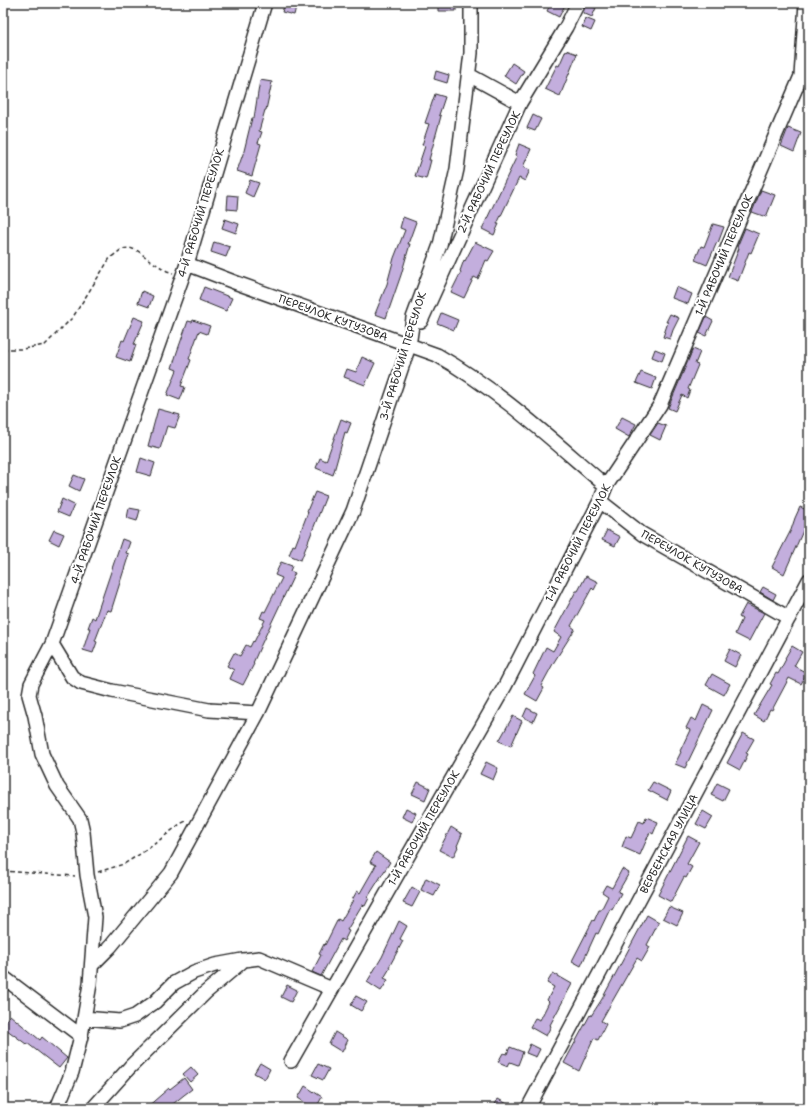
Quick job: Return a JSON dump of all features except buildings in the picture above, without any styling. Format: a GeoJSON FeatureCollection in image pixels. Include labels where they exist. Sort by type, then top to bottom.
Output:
{"type":"FeatureCollection","features":[{"type":"Feature","properties":{"kind":"street","name":"4-Й РАБОЧИЙ ПЕРЕУЛОК"},"geometry":{"type":"LineString","coordinates":[[57,1108],[72,1072],[81,1036],[90,984],[95,917],[87,875],[83,832],[80,819],[57,786],[42,754],[35,716],[29,694],[31,684],[52,644],[184,270],[265,3]]}},
{"type":"Feature","properties":{"kind":"street","name":"3-Й РАБОЧИЙ ПЕРЕУЛОК"},"geometry":{"type":"LineString","coordinates":[[92,965],[110,947],[171,873],[258,713],[353,511],[409,346],[413,318],[440,245],[451,199],[457,169],[469,75],[471,53],[471,3]]}},
{"type":"Feature","properties":{"kind":"street","name":"2-Й РАБОЧИЙ ПЕРЕУЛОК"},"geometry":{"type":"LineString","coordinates":[[409,346],[520,103],[566,27],[578,3]]}},
{"type":"Feature","properties":{"kind":"street","name":"1-Й РАБОЧИЙ ПЕРЕУЛОК"},"geometry":{"type":"LineString","coordinates":[[291,1061],[505,686],[600,501],[606,486],[660,405],[805,77],[806,3]]}},
{"type":"Feature","properties":{"kind":"street"},"geometry":{"type":"LineString","coordinates":[[469,75],[520,103]]}},
{"type":"Feature","properties":{"kind":"street","name":"ПЕРЕУЛОК КУТУЗОВА"},"geometry":{"type":"LineString","coordinates":[[184,270],[241,285],[437,355],[452,363],[500,397],[606,486]]}},
{"type":"Feature","properties":{"kind":"street","name":"ПЕРЕУЛОК КУТУЗОВА"},"geometry":{"type":"LineString","coordinates":[[600,501],[642,534],[789,618]]}},
{"type":"Feature","properties":{"kind":"street","name":"ВЕРБЕНСКАЯ УЛИЦА"},"geometry":{"type":"LineString","coordinates":[[528,1108],[809,580]]}},
{"type":"Feature","properties":{"kind":"street"},"geometry":{"type":"LineString","coordinates":[[52,644],[72,678],[81,683],[112,691],[209,710],[258,713]]}},
{"type":"Feature","properties":{"kind":"street"},"geometry":{"type":"LineString","coordinates":[[84,1018],[120,1021],[135,1016],[155,1002],[174,983],[194,972],[216,965],[259,958],[332,989]]}},
{"type":"Feature","properties":{"kind":"street"},"geometry":{"type":"LineString","coordinates":[[93,1108],[130,1067],[200,998],[244,960]]}},
{"type":"Feature","properties":{"kind":"street"},"geometry":{"type":"LineString","coordinates":[[3,977],[81,1036]]}},
{"type":"Feature","properties":{"kind":"path"},"geometry":{"type":"LineString","coordinates":[[3,350],[23,349],[45,345],[73,317],[110,258],[122,249],[130,248],[138,251],[167,271],[184,270]]}},
{"type":"Feature","properties":{"kind":"path"},"geometry":{"type":"LineString","coordinates":[[3,871],[87,875],[124,864],[148,849],[180,824],[204,812]]}}]}
